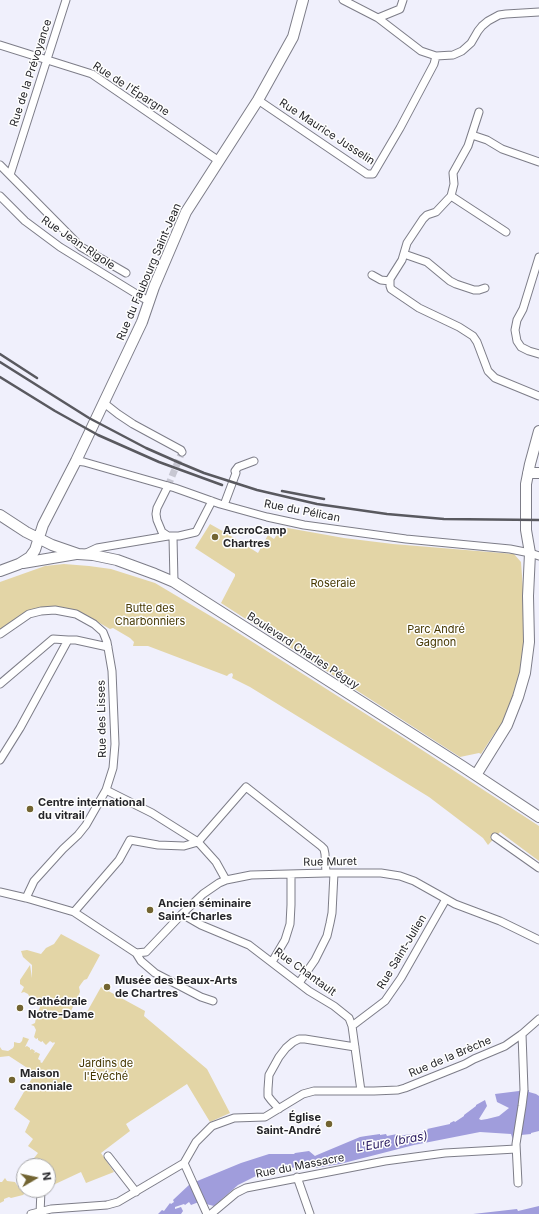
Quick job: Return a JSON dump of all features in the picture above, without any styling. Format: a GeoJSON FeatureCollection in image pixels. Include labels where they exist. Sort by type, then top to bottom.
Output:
{"type":"FeatureCollection","features":[{"type":"Feature","properties":{"kind":"main road","name":"Rue du Faubourg Saint-Jean"},"geometry":{"type":"LineString","coordinates":[[19,564],[30,557],[37,546],[43,525],[76,461],[142,322],[166,258],[186,212],[258,100],[293,38],[303,0]]}},
{"type":"Feature","properties":{"kind":"main road"},"geometry":{"type":"LineString","coordinates":[[476,775],[507,725],[518,697],[525,673],[529,642],[528,596],[534,554],[526,530],[526,494],[528,473],[539,431]]}},
{"type":"Feature","properties":{"kind":"main road"},"geometry":{"type":"LineString","coordinates":[[528,473],[539,473]]}},
{"type":"Feature","properties":{"kind":"main road","name":"Boulevard Charles Péguy"},"geometry":{"type":"LineString","coordinates":[[0,515],[26,532],[52,545],[81,554],[117,560],[174,582],[539,816]]}},
{"type":"Feature","properties":{"kind":"main road"},"geometry":{"type":"LineString","coordinates":[[0,571],[19,564],[81,554]]}},
{"type":"Feature","properties":{"kind":"street","name":"Rue de la Prévoyance"},"geometry":{"type":"LineString","coordinates":[[10,175],[66,0]]}},
{"type":"Feature","properties":{"kind":"street"},"geometry":{"type":"LineString","coordinates":[[343,0],[378,18],[421,51],[436,56],[453,55],[462,51],[471,43],[482,26],[499,15],[539,12]]}},
{"type":"Feature","properties":{"kind":"street"},"geometry":{"type":"LineString","coordinates":[[378,18],[400,9],[403,0]]}},
{"type":"Feature","properties":{"kind":"street","name":"Rue de l'Épargne"},"geometry":{"type":"LineString","coordinates":[[0,45],[92,74],[219,162]]}},
{"type":"Feature","properties":{"kind":"street","name":"Rue Maurice Jusselin"},"geometry":{"type":"LineString","coordinates":[[258,100],[367,174],[373,174],[434,64],[436,56]]}},
{"type":"Feature","properties":{"kind":"street"},"geometry":{"type":"LineString","coordinates":[[479,112],[468,146],[453,173],[454,184],[451,196],[441,208],[436,212],[427,215],[423,219],[407,243],[402,260],[392,275],[390,282],[391,289],[419,308],[460,327],[473,336],[477,342],[488,371],[495,378],[539,396]]}},
{"type":"Feature","properties":{"kind":"street"},"geometry":{"type":"LineString","coordinates":[[472,135],[487,140],[502,149],[539,162]]}},
{"type":"Feature","properties":{"kind":"street"},"geometry":{"type":"LineString","coordinates":[[0,165],[81,247],[126,274]]}},
{"type":"Feature","properties":{"kind":"street","name":"Rue Jean-Rigole"},"geometry":{"type":"LineString","coordinates":[[0,196],[25,220],[60,247],[150,301]]}},
{"type":"Feature","properties":{"kind":"street"},"geometry":{"type":"LineString","coordinates":[[451,196],[506,232]]}},
{"type":"Feature","properties":{"kind":"street"},"geometry":{"type":"LineString","coordinates":[[404,254],[427,262],[450,281],[456,284],[474,290],[485,288]]}},
{"type":"Feature","properties":{"kind":"street"},"geometry":{"type":"LineString","coordinates":[[539,257],[523,309],[517,320],[515,330],[517,341],[521,347],[539,354]]}},
{"type":"Feature","properties":{"kind":"street"},"geometry":{"type":"LineString","coordinates":[[372,275],[381,280],[390,282]]}},
{"type":"Feature","properties":{"kind":"street"},"geometry":{"type":"LineString","coordinates":[[104,403],[133,424],[181,450],[182,452]]}},
{"type":"Feature","properties":{"kind":"street","name":"Rue du Pélican"},"geometry":{"type":"LineString","coordinates":[[76,461],[168,486],[224,505],[267,517],[304,525],[406,539],[503,548],[534,554]]}},
{"type":"Feature","properties":{"kind":"street"},"geometry":{"type":"LineString","coordinates":[[224,505],[236,473],[235,471],[238,467],[254,461]]}},
{"type":"Feature","properties":{"kind":"street"},"geometry":{"type":"LineString","coordinates":[[168,486],[157,508],[156,514],[162,532],[170,536]]}},
{"type":"Feature","properties":{"kind":"street"},"geometry":{"type":"LineString","coordinates":[[81,554],[97,548],[170,536],[188,535],[196,532],[212,501]]}},
{"type":"Feature","properties":{"kind":"street"},"geometry":{"type":"LineString","coordinates":[[170,536],[174,582]]}},
{"type":"Feature","properties":{"kind":"street","name":"Rue des Lisses"},"geometry":{"type":"LineString","coordinates":[[0,634],[29,614],[55,610],[76,614],[94,624],[103,632],[108,647],[112,671],[115,744],[113,768],[106,790],[86,825],[34,881],[26,898]]}},
{"type":"Feature","properties":{"kind":"street"},"geometry":{"type":"LineString","coordinates":[[0,684],[53,639],[76,640],[108,647]]}},
{"type":"Feature","properties":{"kind":"street"},"geometry":{"type":"LineString","coordinates":[[0,760],[20,728],[68,640]]}},
{"type":"Feature","properties":{"kind":"street"},"geometry":{"type":"LineString","coordinates":[[74,912],[119,860],[130,840],[158,846],[184,846],[198,842],[246,788],[324,849],[326,873]]}},
{"type":"Feature","properties":{"kind":"street"},"geometry":{"type":"LineString","coordinates":[[106,790],[152,813],[198,842],[216,862],[226,880]]}},
{"type":"Feature","properties":{"kind":"street"},"geometry":{"type":"LineString","coordinates":[[495,838],[539,868]]}},
{"type":"Feature","properties":{"kind":"street"},"geometry":{"type":"LineString","coordinates":[[299,983],[317,956],[327,936],[332,913],[334,873]]}},
{"type":"Feature","properties":{"kind":"street","name":"Rue Muret"},"geometry":{"type":"LineString","coordinates":[[136,953],[146,952],[203,894],[219,883],[226,880],[251,875],[382,873],[400,876],[414,881],[455,904],[500,921],[539,940]]}},
{"type":"Feature","properties":{"kind":"street"},"geometry":{"type":"LineString","coordinates":[[272,962],[285,940],[290,924],[291,874]]}},
{"type":"Feature","properties":{"kind":"street"},"geometry":{"type":"LineString","coordinates":[[0,892],[74,912],[136,953],[141,961],[155,973],[213,1001]]}},
{"type":"Feature","properties":{"kind":"street","name":"Rue Saint-Julien"},"geometry":{"type":"LineString","coordinates":[[352,1026],[385,1001],[401,978],[446,899]]}},
{"type":"Feature","properties":{"kind":"street","name":"Rue Chantault"},"geometry":{"type":"LineString","coordinates":[[182,914],[249,945],[309,991],[334,1006],[349,1018],[352,1026]]}},
{"type":"Feature","properties":{"kind":"street","name":"Rue de la Brèche"},"geometry":{"type":"LineString","coordinates":[[184,1163],[196,1142],[212,1126],[234,1118],[265,1117],[303,1094],[314,1091],[398,1090],[405,1088],[505,1046],[539,1019]]}},
{"type":"Feature","properties":{"kind":"street"},"geometry":{"type":"LineString","coordinates":[[352,1026],[361,1091]]}},
{"type":"Feature","properties":{"kind":"street"},"geometry":{"type":"LineString","coordinates":[[518,1183],[516,1147],[524,1090],[522,1034]]}},
{"type":"Feature","properties":{"kind":"street"},"geometry":{"type":"LineString","coordinates":[[280,1109],[268,1096],[269,1075],[279,1057],[293,1042],[299,1039],[305,1039],[355,1047]]}},
{"type":"Feature","properties":{"kind":"street","name":"Rue du Massacre"},"geometry":{"type":"LineString","coordinates":[[211,1214],[236,1193],[246,1188],[296,1177],[433,1154],[516,1147]]}},
{"type":"Feature","properties":{"kind":"street"},"geometry":{"type":"LineString","coordinates":[[108,1156],[136,1192]]}},
{"type":"Feature","properties":{"kind":"street"},"geometry":{"type":"LineString","coordinates":[[31,1214],[40,1213],[51,1209],[107,1205],[118,1202],[184,1163],[207,1214]]}},
{"type":"Feature","properties":{"kind":"street"},"geometry":{"type":"LineString","coordinates":[[296,1177],[310,1214]]}},
{"type":"Feature","properties":{"kind":"street"},"geometry":{"type":"LineString","coordinates":[[40,1213],[41,1198]]}},
{"type":"Feature","properties":{"kind":"green space","name":"Parc André Gagnon"},"geometry":{"type":"Polygon","coordinates":[[[210,524],[258,553],[268,535],[274,539],[282,527],[344,538],[393,544],[514,554],[521,562],[525,617],[525,637],[520,678],[510,711],[498,732],[496,731],[481,754],[479,753],[460,757],[221,603],[235,574],[195,548],[210,524]]]}},
{"type":"Feature","properties":{"kind":"green space","name":"Butte des Charbonniers"},"geometry":{"type":"Polygon","coordinates":[[[64,564],[111,569],[155,583],[229,627],[539,826],[539,861],[500,832],[488,845],[483,838],[429,797],[250,687],[232,678],[232,673],[227,676],[148,646],[133,646],[134,642],[130,638],[113,628],[110,629],[84,614],[67,608],[47,608],[0,633],[0,582],[45,566],[64,564]]]}},
{"type":"Feature","properties":{"kind":"green space","name":"Jardins de l'Évéché"},"geometry":{"type":"Polygon","coordinates":[[[61,934],[100,955],[87,979],[84,980],[79,987],[80,992],[70,1013],[83,1019],[101,987],[145,1011],[144,1016],[207,1069],[230,1113],[210,1122],[187,1084],[126,1124],[130,1131],[101,1153],[114,1172],[86,1183],[81,1172],[56,1184],[56,1158],[34,1158],[38,1153],[28,1146],[33,1139],[25,1132],[30,1121],[14,1109],[35,1073],[9,1056],[0,1057],[0,1047],[2,1050],[8,1051],[13,1048],[14,1042],[20,1043],[23,1037],[29,1039],[25,1047],[27,1046],[30,1050],[32,1049],[35,1051],[34,1053],[36,1052],[40,1054],[38,1059],[42,1063],[55,1043],[50,1041],[46,1045],[43,1041],[41,1042],[38,1038],[36,1039],[34,1037],[36,1030],[34,1026],[31,1025],[35,1023],[36,1018],[32,1015],[38,1012],[40,1007],[35,1000],[29,1000],[28,994],[24,992],[21,993],[24,987],[20,984],[20,980],[30,965],[32,978],[32,965],[23,957],[21,951],[27,950],[41,954],[46,948],[54,944],[61,934]]]}},
{"type":"Feature","properties":{"kind":"green space"},"geometry":{"type":"Polygon","coordinates":[[[5,1178],[7,1181],[15,1182],[16,1197],[9,1197],[0,1203],[0,1182],[2,1182],[5,1178]]]}},
{"type":"Feature","properties":{"kind":"water","name":"L'Eure (bras)"},"geometry":{"type":"Polygon","coordinates":[[[529,1090],[529,1092],[539,1096],[539,1131],[521,1135],[514,1140],[511,1134],[480,1132],[414,1145],[340,1164],[315,1168],[299,1167],[271,1170],[238,1185],[214,1206],[206,1204],[204,1200],[191,1205],[189,1202],[185,1205],[175,1207],[175,1209],[181,1207],[183,1211],[181,1214],[158,1214],[162,1210],[164,1211],[170,1203],[171,1204],[174,1202],[173,1200],[190,1184],[241,1163],[269,1154],[294,1154],[309,1151],[315,1156],[360,1137],[380,1134],[386,1134],[387,1136],[397,1134],[398,1136],[425,1132],[428,1130],[427,1129],[450,1124],[454,1121],[455,1122],[476,1105],[485,1100],[487,1106],[479,1119],[481,1120],[499,1116],[509,1108],[497,1102],[495,1094],[529,1090]]]}},
{"type":"Feature","properties":{"kind":"water"},"geometry":{"type":"Polygon","coordinates":[[[539,1206],[539,1214],[473,1214],[517,1209],[518,1211],[539,1206]]]}},
{"type":"Feature","properties":{"kind":"tunnel"},"geometry":{"type":"LineString","coordinates":[[168,486],[182,452]]}},
{"type":"Feature","properties":{"kind":"railway"},"geometry":{"type":"LineString","coordinates":[[0,354],[37,378]]}},
{"type":"Feature","properties":{"kind":"railway"},"geometry":{"type":"LineString","coordinates":[[0,362],[89,418],[146,448],[204,473],[257,490],[317,504],[387,514],[444,519],[539,520]]}},
{"type":"Feature","properties":{"kind":"railway"},"geometry":{"type":"LineString","coordinates":[[0,377],[55,411],[98,435],[159,462],[222,485]]}},
{"type":"Feature","properties":{"kind":"railway"},"geometry":{"type":"LineString","coordinates":[[282,491],[324,499]]}},
{"type":"Feature","properties":{"kind":"place","name":"AccroCamp Chartres"},"geometry":{"type":"Point","coordinates":[215,537]}},
{"type":"Feature","properties":{"kind":"place","name":"Centre international du vitrail"},"geometry":{"type":"Point","coordinates":[30,809]}},
{"type":"Feature","properties":{"kind":"place","name":"Ancien séminaire Saint-Charles"},"geometry":{"type":"Point","coordinates":[150,910]}},
{"type":"Feature","properties":{"kind":"place","name":"Musée des Beaux-Arts de Chartres"},"geometry":{"type":"Point","coordinates":[107,987]}},
{"type":"Feature","properties":{"kind":"place","name":"Cathédrale Notre-Dame"},"geometry":{"type":"Point","coordinates":[20,1008]}},
{"type":"Feature","properties":{"kind":"place","name":"Maison canoniale"},"geometry":{"type":"Point","coordinates":[12,1080]}},
{"type":"Feature","properties":{"kind":"place","name":"Église Saint-André"},"geometry":{"type":"Point","coordinates":[329,1124]}},
{"type":"Feature","properties":{"kind":"park label","name":"Roseraie"},"geometry":{"type":"Point","coordinates":[333,584]}}]}
